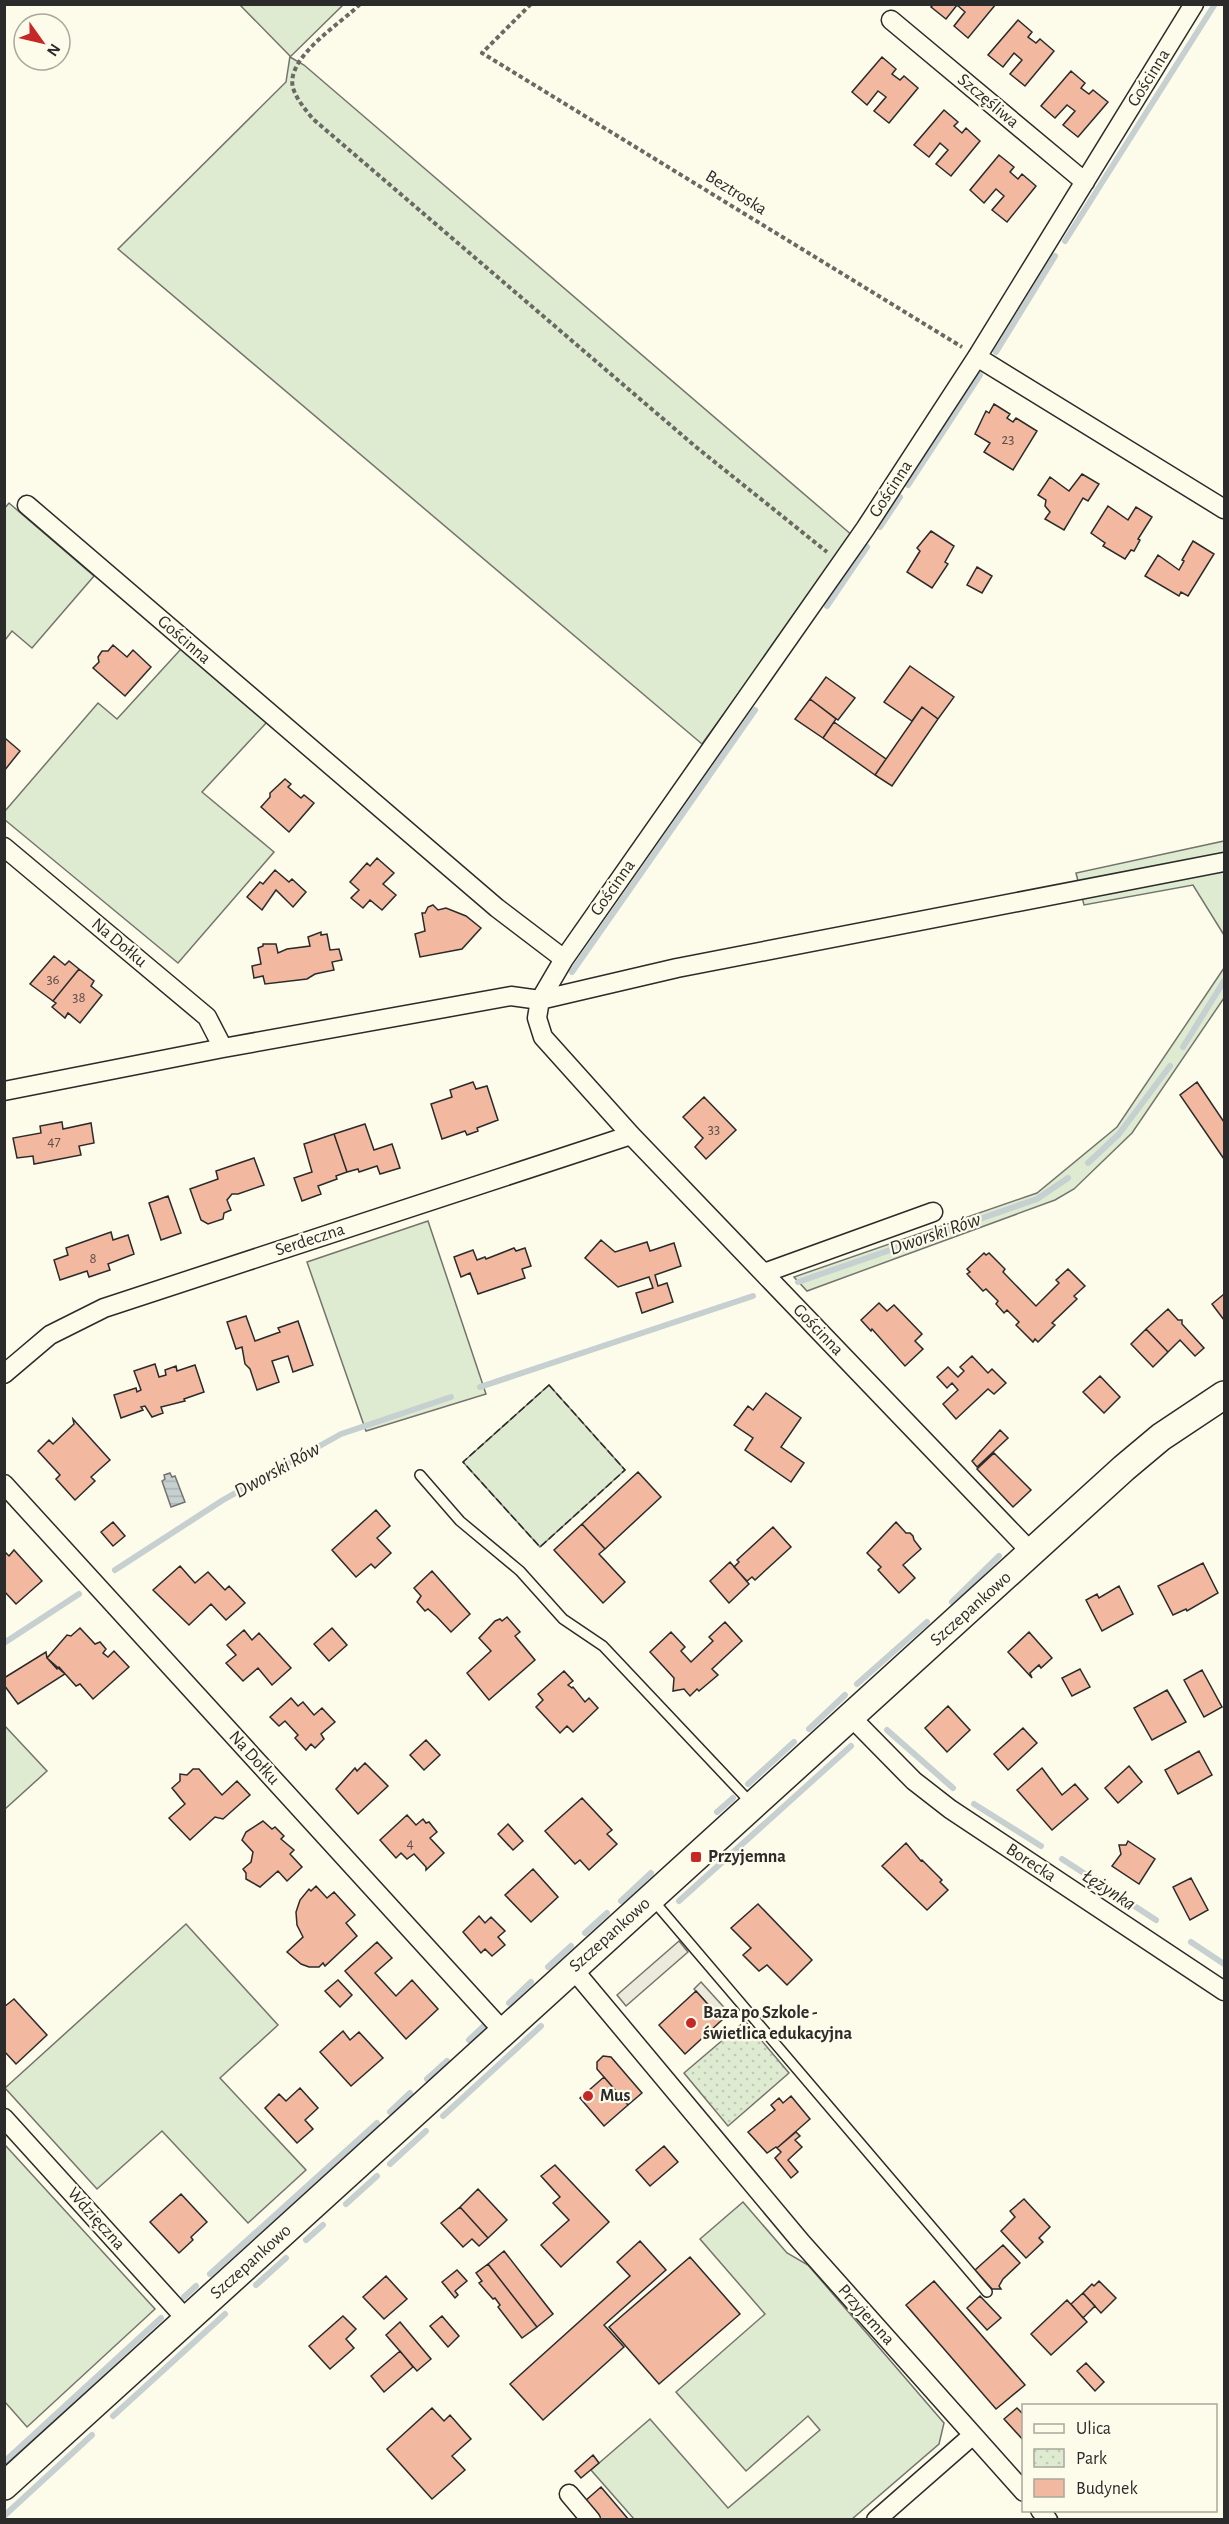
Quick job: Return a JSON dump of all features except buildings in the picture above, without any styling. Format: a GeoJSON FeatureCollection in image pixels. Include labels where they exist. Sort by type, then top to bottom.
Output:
{"type":"FeatureCollection","features":[{"type":"Feature","properties":{"kind":"street","name":"Gościnna"},"geometry":{"type":"LineString","coordinates":[[1032,1553],[630,1135],[543,1037],[537,1018],[540,1000],[564,959],[841,564],[977,357],[1194,4]]}},
{"type":"Feature","properties":{"kind":"street","name":"Szczęśliwa"},"geometry":{"type":"LineString","coordinates":[[891,20],[1085,182]]}},
{"type":"Feature","properties":{"kind":"street"},"geometry":{"type":"LineString","coordinates":[[977,357],[1224,509]]}},
{"type":"Feature","properties":{"kind":"street","name":"Gościnna"},"geometry":{"type":"LineString","coordinates":[[27,505],[497,908],[564,959]]}},
{"type":"Feature","properties":{"kind":"street","name":"Na Dołku"},"geometry":{"type":"LineString","coordinates":[[4,847],[207,1017],[223,1048]]}},
{"type":"Feature","properties":{"kind":"street"},"geometry":{"type":"LineString","coordinates":[[4,1091],[223,1048],[511,996],[540,1000],[689,966],[1224,862]]}},
{"type":"Feature","properties":{"kind":"street","name":"Serdeczna"},"geometry":{"type":"LineString","coordinates":[[4,1374],[50,1335],[104,1308],[630,1135]]}},
{"type":"Feature","properties":{"kind":"street"},"geometry":{"type":"LineString","coordinates":[[764,1273],[933,1212]]}},
{"type":"Feature","properties":{"kind":"street","name":"Szczepankowo"},"geometry":{"type":"LineString","coordinates":[[4,2486],[1161,1437],[1224,1395]]}},
{"type":"Feature","properties":{"kind":"street","name":"Na Dołku"},"geometry":{"type":"LineString","coordinates":[[4,1484],[504,2032]]}},
{"type":"Feature","properties":{"kind":"street","name":"Borecka"},"geometry":{"type":"LineString","coordinates":[[850,1717],[914,1781],[950,1809],[1224,1991]]}},
{"type":"Feature","properties":{"kind":"street","name":"Przyjemna"},"geometry":{"type":"LineString","coordinates":[[573,1969],[801,2242],[1022,2491]]}},
{"type":"Feature","properties":{"kind":"street","name":"Wdzięczna"},"geometry":{"type":"LineString","coordinates":[[4,2118],[187,2320]]}},
{"type":"Feature","properties":{"kind":"street"},"geometry":{"type":"LineString","coordinates":[[876,2520],[973,2434]]}},
{"type":"Feature","properties":{"kind":"street"},"geometry":{"type":"LineString","coordinates":[[569,2494],[591,2520]]}},
{"type":"Feature","properties":{"kind":"lane"},"geometry":{"type":"LineString","coordinates":[[420,1475],[460,1521],[520,1571],[562,1619],[603,1646],[753,1805]]}},
{"type":"Feature","properties":{"kind":"lane"},"geometry":{"type":"LineString","coordinates":[[651,1898],[987,2292]]}},
{"type":"Feature","properties":{"kind":"path"},"geometry":{"type":"LineString","coordinates":[[360,4],[307,51],[296,68],[292,85],[299,102],[313,119],[696,447],[841,564]]}},
{"type":"Feature","properties":{"kind":"path","name":"Beztroska"},"geometry":{"type":"LineString","coordinates":[[531,4],[482,53],[977,357]]}},
{"type":"Feature","properties":{"kind":"green space"},"geometry":{"type":"Polygon","coordinates":[[[240,5],[343,5],[290,57],[304,65],[853,536],[702,744],[118,249],[286,82],[290,56],[240,5]]]}},
{"type":"Feature","properties":{"kind":"green space"},"geometry":{"type":"Polygon","coordinates":[[[9,503],[94,576],[32,648],[12,631],[5,640],[4,509],[9,503]]]}},
{"type":"Feature","properties":{"kind":"green space"},"geometry":{"type":"Polygon","coordinates":[[[181,649],[267,722],[202,792],[274,852],[178,963],[5,820],[5,811],[98,703],[117,719],[181,649]]]}},
{"type":"Feature","properties":{"kind":"green space"},"geometry":{"type":"Polygon","coordinates":[[[1224,841],[1224,935],[1193,885],[1084,905],[1076,873],[1224,841]]]}},
{"type":"Feature","properties":{"kind":"green space"},"geometry":{"type":"Polygon","coordinates":[[[1224,968],[1224,998],[1132,1133],[1074,1189],[1055,1200],[807,1291],[794,1277],[1037,1193],[1117,1127],[1224,968]]]}},
{"type":"Feature","properties":{"kind":"green space"},"geometry":{"type":"Polygon","coordinates":[[[428,1221],[486,1394],[366,1431],[307,1262],[428,1221]]]}},
{"type":"Feature","properties":{"kind":"green space"},"geometry":{"type":"Polygon","coordinates":[[[549,1385],[625,1470],[540,1547],[463,1462],[549,1385]]]}},
{"type":"Feature","properties":{"kind":"green space"},"geometry":{"type":"Polygon","coordinates":[[[4,1725],[47,1771],[5,1809],[4,1809],[4,1725]]]}},
{"type":"Feature","properties":{"kind":"green space"},"geometry":{"type":"Polygon","coordinates":[[[186,1924],[278,2025],[220,2078],[306,2170],[248,2223],[162,2131],[97,2189],[5,2088],[186,1924]]]}},
{"type":"Feature","properties":{"kind":"green space"},"geometry":{"type":"Polygon","coordinates":[[[745,2021],[789,2073],[728,2126],[684,2073],[745,2021]]]}},
{"type":"Feature","properties":{"kind":"green space"},"geometry":{"type":"Polygon","coordinates":[[[5,2145],[155,2309],[27,2427],[5,2402],[5,2145]]]}},
{"type":"Feature","properties":{"kind":"green space"},"geometry":{"type":"Polygon","coordinates":[[[743,2202],[787,2253],[808,2265],[944,2423],[939,2444],[852,2519],[634,2519],[591,2470],[650,2419],[728,2508],[820,2430],[808,2416],[746,2471],[676,2392],[765,2314],[700,2239],[743,2202]]]}},
{"type":"Feature","properties":{"kind":"shaded area"},"geometry":{"type":"Polygon","coordinates":[[[170,1473],[172,1477],[175,1476],[185,1502],[171,1507],[162,1481],[165,1479],[164,1475],[170,1473]]]}},
{"type":"Feature","properties":{"kind":"shaded area"},"geometry":{"type":"Polygon","coordinates":[[[679,1941],[688,1952],[626,2006],[617,1995],[679,1941]]]}},
{"type":"Feature","properties":{"kind":"shaded area"},"geometry":{"type":"Polygon","coordinates":[[[701,1982],[730,2014],[722,2020],[694,1989],[701,1982]]]}},
{"type":"Feature","properties":{"kind":"waterway"},"geometry":{"type":"LineString","coordinates":[[1065,241],[1215,4]]}},
{"type":"Feature","properties":{"kind":"waterway"},"geometry":{"type":"LineString","coordinates":[[996,352],[1055,256]]}},
{"type":"Feature","properties":{"kind":"waterway"},"geometry":{"type":"LineString","coordinates":[[908,485],[980,375]]}},
{"type":"Feature","properties":{"kind":"waterway"},"geometry":{"type":"LineString","coordinates":[[880,527],[900,497]]}},
{"type":"Feature","properties":{"kind":"waterway"},"geometry":{"type":"LineString","coordinates":[[827,606],[867,547]]}},
{"type":"Feature","properties":{"kind":"waterway"},"geometry":{"type":"LineString","coordinates":[[572,972],[755,710]]}},
{"type":"Feature","properties":{"kind":"waterway","name":"Dworski Rów"},"geometry":{"type":"LineString","coordinates":[[1183,1047],[1224,981]]}},
{"type":"Feature","properties":{"kind":"waterway","name":"Dworski Rów"},"geometry":{"type":"LineString","coordinates":[[1088,1163],[1119,1134],[1170,1066]]}},
{"type":"Feature","properties":{"kind":"waterway","name":"Dworski Rów"},"geometry":{"type":"LineString","coordinates":[[798,1282],[1037,1199],[1068,1178]]}},
{"type":"Feature","properties":{"kind":"waterway","name":"Dworski Rów"},"geometry":{"type":"LineString","coordinates":[[480,1387],[753,1296]]}},
{"type":"Feature","properties":{"kind":"waterway","name":"Dworski Rów"},"geometry":{"type":"LineString","coordinates":[[115,1570],[223,1500],[341,1434],[451,1397]]}},
{"type":"Feature","properties":{"kind":"waterway"},"geometry":{"type":"LineString","coordinates":[[952,1602],[999,1556]]}},
{"type":"Feature","properties":{"kind":"waterway","name":"Dworski Rów"},"geometry":{"type":"LineString","coordinates":[[4,1643],[79,1594]]}},
{"type":"Feature","properties":{"kind":"waterway"},"geometry":{"type":"LineString","coordinates":[[857,1684],[927,1622]]}},
{"type":"Feature","properties":{"kind":"waterway"},"geometry":{"type":"LineString","coordinates":[[809,1729],[845,1695]]}},
{"type":"Feature","properties":{"kind":"waterway","name":"Łężynka"},"geometry":{"type":"LineString","coordinates":[[887,1730],[953,1788]]}},
{"type":"Feature","properties":{"kind":"waterway"},"geometry":{"type":"LineString","coordinates":[[748,1784],[794,1742]]}},
{"type":"Feature","properties":{"kind":"waterway"},"geometry":{"type":"LineString","coordinates":[[679,1901],[851,1746]]}},
{"type":"Feature","properties":{"kind":"waterway"},"geometry":{"type":"LineString","coordinates":[[717,1812],[733,1798]]}},
{"type":"Feature","properties":{"kind":"waterway","name":"Łężynka"},"geometry":{"type":"LineString","coordinates":[[974,1804],[1041,1846]]}},
{"type":"Feature","properties":{"kind":"waterway","name":"Łężynka"},"geometry":{"type":"LineString","coordinates":[[1062,1859],[1156,1920]]}},
{"type":"Feature","properties":{"kind":"waterway"},"geometry":{"type":"LineString","coordinates":[[621,1901],[651,1873]]}},
{"type":"Feature","properties":{"kind":"waterway"},"geometry":{"type":"LineString","coordinates":[[585,1933],[607,1913]]}},
{"type":"Feature","properties":{"kind":"waterway","name":"Łężynka"},"geometry":{"type":"LineString","coordinates":[[1191,1942],[1224,1964]]}},
{"type":"Feature","properties":{"kind":"waterway"},"geometry":{"type":"LineString","coordinates":[[548,1967],[571,1946]]}},
{"type":"Feature","properties":{"kind":"waterway"},"geometry":{"type":"LineString","coordinates":[[509,2003],[531,1982]]}},
{"type":"Feature","properties":{"kind":"waterway"},"geometry":{"type":"LineString","coordinates":[[469,2040],[487,2023]]}},
{"type":"Feature","properties":{"kind":"waterway"},"geometry":{"type":"LineString","coordinates":[[443,2116],[541,2026]]}},
{"type":"Feature","properties":{"kind":"waterway"},"geometry":{"type":"LineString","coordinates":[[427,2079],[447,2061]]}},
{"type":"Feature","properties":{"kind":"waterway"},"geometry":{"type":"LineString","coordinates":[[390,2112],[410,2093]]}},
{"type":"Feature","properties":{"kind":"waterway"},"geometry":{"type":"LineString","coordinates":[[210,2274],[377,2123]]}},
{"type":"Feature","properties":{"kind":"waterway"},"geometry":{"type":"LineString","coordinates":[[390,2164],[426,2131]]}},
{"type":"Feature","properties":{"kind":"waterway"},"geometry":{"type":"LineString","coordinates":[[346,2204],[377,2176]]}},
{"type":"Feature","properties":{"kind":"waterway"},"geometry":{"type":"LineString","coordinates":[[306,2240],[323,2225]]}},
{"type":"Feature","properties":{"kind":"waterway"},"geometry":{"type":"LineString","coordinates":[[256,2285],[286,2258]]}},
{"type":"Feature","properties":{"kind":"waterway"},"geometry":{"type":"LineString","coordinates":[[184,2297],[196,2286]]}},
{"type":"Feature","properties":{"kind":"waterway"},"geometry":{"type":"LineString","coordinates":[[113,2416],[225,2314]]}},
{"type":"Feature","properties":{"kind":"waterway"},"geometry":{"type":"LineString","coordinates":[[4,2462],[161,2318]]}},
{"type":"Feature","properties":{"kind":"waterway"},"geometry":{"type":"LineString","coordinates":[[4,2516],[92,2435]]}},
{"type":"Feature","properties":{"kind":"fence"},"geometry":{"type":"LineString","coordinates":[[549,1385],[625,1470],[540,1547],[463,1462],[549,1385]]}},
{"type":"Feature","properties":{"kind":"place","name":"Przyjemna"},"geometry":{"type":"Point","coordinates":[696,1857]}},
{"type":"Feature","properties":{"kind":"place","name":"Baza po Szkole - świetlica edukacyjna"},"geometry":{"type":"Point","coordinates":[691,2023]}},
{"type":"Feature","properties":{"kind":"place","name":"Mus"},"geometry":{"type":"Point","coordinates":[588,2096]}}]}
